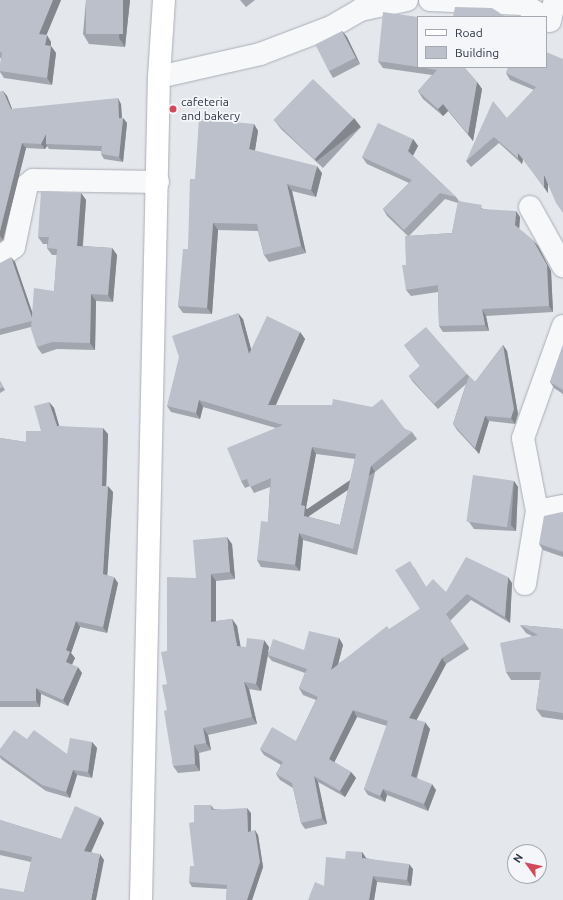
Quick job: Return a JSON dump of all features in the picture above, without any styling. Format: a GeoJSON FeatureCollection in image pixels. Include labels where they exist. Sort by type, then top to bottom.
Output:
{"type":"FeatureCollection","features":[{"type":"Feature","properties":{"kind":"main road"},"geometry":{"type":"LineString","coordinates":[[141,900],[158,182],[159,78],[163,0]]}},
{"type":"Feature","properties":{"kind":"street"},"geometry":{"type":"LineString","coordinates":[[159,78],[260,54],[331,27],[360,10],[407,0]]}},
{"type":"Feature","properties":{"kind":"street"},"geometry":{"type":"LineString","coordinates":[[430,0],[523,4],[543,16]]}},
{"type":"Feature","properties":{"kind":"street"},"geometry":{"type":"LineString","coordinates":[[551,21],[555,0]]}},
{"type":"Feature","properties":{"kind":"street"},"geometry":{"type":"LineString","coordinates":[[0,256],[14,247],[27,185],[33,180],[158,182]]}},
{"type":"Feature","properties":{"kind":"street"},"geometry":{"type":"LineString","coordinates":[[530,207],[563,266]]}},
{"type":"Feature","properties":{"kind":"street"},"geometry":{"type":"LineString","coordinates":[[525,584],[537,511],[523,438],[563,326]]}},
{"type":"Feature","properties":{"kind":"street"},"geometry":{"type":"LineString","coordinates":[[537,511],[563,506]]}},
{"type":"Feature","properties":{"kind":"building"},"geometry":{"type":"Polygon","coordinates":[[[0,0],[53,0],[39,34],[47,35],[45,45],[51,46],[47,78],[0,71],[2,53],[0,52],[0,0]]]}},
{"type":"Feature","properties":{"kind":"building"},"geometry":{"type":"Polygon","coordinates":[[[86,0],[123,0],[123,34],[86,34],[86,0]]]}},
{"type":"Feature","properties":{"kind":"building"},"geometry":{"type":"Polygon","coordinates":[[[455,7],[492,8],[504,16],[453,16],[455,7]]]}},
{"type":"Feature","properties":{"kind":"building"},"geometry":{"type":"Polygon","coordinates":[[[383,12],[417,17],[417,67],[378,61],[383,12]]]}},
{"type":"Feature","properties":{"kind":"building"},"geometry":{"type":"Polygon","coordinates":[[[342,31],[356,58],[329,71],[315,45],[342,31]]]}},
{"type":"Feature","properties":{"kind":"building"},"geometry":{"type":"Polygon","coordinates":[[[547,52],[563,59],[563,213],[556,203],[544,175],[544,187],[518,153],[518,158],[494,137],[466,161],[493,101],[507,118],[536,87],[506,73],[508,68],[547,68],[547,52]]]}},
{"type":"Feature","properties":{"kind":"building"},"geometry":{"type":"Polygon","coordinates":[[[426,68],[465,68],[477,82],[468,134],[443,104],[438,109],[418,91],[437,70],[426,68]]]}},
{"type":"Feature","properties":{"kind":"building"},"geometry":{"type":"Polygon","coordinates":[[[313,79],[354,119],[314,160],[273,120],[313,79]]]}},
{"type":"Feature","properties":{"kind":"building"},"geometry":{"type":"Polygon","coordinates":[[[3,91],[11,109],[118,98],[119,118],[123,118],[119,157],[101,154],[102,146],[46,144],[46,134],[41,144],[22,143],[0,231],[0,92],[3,91]]]}},
{"type":"Feature","properties":{"kind":"building"},"geometry":{"type":"Polygon","coordinates":[[[199,119],[254,124],[249,149],[317,166],[311,190],[287,184],[301,246],[264,255],[257,224],[213,223],[207,308],[178,306],[183,249],[188,249],[190,179],[195,179],[199,119]]]}},
{"type":"Feature","properties":{"kind":"building"},"geometry":{"type":"Polygon","coordinates":[[[378,123],[413,139],[408,151],[456,197],[440,193],[404,230],[383,209],[412,180],[362,157],[378,123]]]}},
{"type":"Feature","properties":{"kind":"building"},"geometry":{"type":"Polygon","coordinates":[[[41,191],[81,193],[77,246],[112,248],[108,295],[91,294],[90,343],[52,342],[37,347],[31,329],[34,288],[54,291],[57,249],[47,248],[49,237],[38,237],[41,191]]]}},
{"type":"Feature","properties":{"kind":"building"},"geometry":{"type":"Polygon","coordinates":[[[458,201],[482,205],[481,209],[516,211],[515,225],[533,240],[547,265],[549,306],[482,309],[485,325],[439,326],[438,285],[406,290],[402,265],[406,265],[405,236],[452,233],[458,201]]]}},
{"type":"Feature","properties":{"kind":"building"},"geometry":{"type":"Polygon","coordinates":[[[11,257],[32,321],[0,329],[0,263],[11,257]]]}},
{"type":"Feature","properties":{"kind":"building"},"geometry":{"type":"Polygon","coordinates":[[[238,313],[249,354],[267,316],[300,332],[268,405],[332,405],[333,399],[372,407],[382,399],[405,429],[412,432],[371,466],[353,549],[299,533],[295,565],[257,560],[261,521],[268,522],[271,478],[250,487],[247,479],[241,481],[227,448],[283,425],[199,400],[196,413],[167,406],[179,357],[172,336],[238,313]],[[312,447],[301,505],[305,506],[304,516],[340,525],[356,454],[312,447]]]}},
{"type":"Feature","properties":{"kind":"building"},"geometry":{"type":"Polygon","coordinates":[[[426,327],[467,374],[434,404],[409,376],[420,366],[404,345],[426,327]]]}},
{"type":"Feature","properties":{"kind":"building"},"geometry":{"type":"Polygon","coordinates":[[[503,345],[514,409],[511,418],[485,416],[475,448],[453,424],[469,376],[475,382],[503,345]]]}},
{"type":"Feature","properties":{"kind":"building"},"geometry":{"type":"Polygon","coordinates":[[[563,345],[563,390],[550,382],[563,345]]]}},
{"type":"Feature","properties":{"kind":"building"},"geometry":{"type":"Polygon","coordinates":[[[49,402],[57,426],[103,428],[102,486],[108,486],[103,574],[114,577],[103,627],[76,621],[66,650],[70,652],[66,662],[78,667],[63,700],[36,688],[36,701],[0,701],[0,438],[26,442],[26,431],[41,431],[34,406],[49,402]]]}},
{"type":"Feature","properties":{"kind":"building"},"geometry":{"type":"Polygon","coordinates":[[[473,475],[514,481],[507,527],[466,522],[473,475]]]}},
{"type":"Feature","properties":{"kind":"building"},"geometry":{"type":"Polygon","coordinates":[[[563,512],[563,552],[539,544],[544,516],[563,512]]]}},
{"type":"Feature","properties":{"kind":"building"},"geometry":{"type":"Polygon","coordinates":[[[227,537],[230,572],[211,574],[211,622],[232,619],[237,646],[246,647],[247,638],[264,640],[256,684],[244,682],[252,717],[203,728],[206,743],[194,745],[195,764],[173,766],[164,711],[167,710],[162,685],[167,684],[161,652],[167,651],[167,577],[196,578],[193,540],[227,537]]]}},
{"type":"Feature","properties":{"kind":"building"},"geometry":{"type":"Polygon","coordinates":[[[466,557],[508,577],[505,617],[467,594],[446,614],[465,643],[442,658],[409,718],[425,722],[411,776],[432,784],[424,804],[383,789],[380,796],[364,789],[388,721],[353,710],[329,759],[351,772],[340,791],[314,776],[322,818],[301,823],[292,783],[276,774],[283,762],[260,749],[272,727],[296,741],[318,697],[299,688],[307,669],[268,655],[273,639],[304,650],[309,631],[339,638],[331,670],[387,626],[389,629],[420,609],[395,570],[410,561],[426,587],[433,579],[446,592],[466,557]]]}},
{"type":"Feature","properties":{"kind":"building"},"geometry":{"type":"Polygon","coordinates":[[[520,625],[563,629],[563,713],[536,709],[541,672],[506,672],[500,643],[538,635],[520,625]]]}},
{"type":"Feature","properties":{"kind":"building"},"geometry":{"type":"Polygon","coordinates":[[[14,730],[27,739],[34,730],[67,754],[70,738],[92,742],[88,772],[73,770],[66,792],[42,785],[0,755],[0,749],[14,730]]]}},
{"type":"Feature","properties":{"kind":"building"},"geometry":{"type":"Polygon","coordinates":[[[194,805],[211,805],[211,810],[247,808],[248,832],[255,830],[260,862],[247,900],[226,900],[227,885],[189,882],[190,866],[194,866],[189,823],[194,822],[194,805]]]}},
{"type":"Feature","properties":{"kind":"building"},"geometry":{"type":"Polygon","coordinates":[[[75,806],[100,817],[84,851],[100,854],[91,900],[0,900],[0,888],[24,892],[32,857],[0,850],[0,820],[61,839],[75,806]]]}},
{"type":"Feature","properties":{"kind":"building"},"geometry":{"type":"Polygon","coordinates":[[[346,851],[362,852],[362,858],[409,864],[407,880],[373,876],[369,900],[308,900],[315,882],[324,886],[326,857],[345,859],[346,851]]]}},
{"type":"Feature","properties":{"kind":"place","name":"cafeteria and bakery"},"geometry":{"type":"Point","coordinates":[173,109]}}]}
